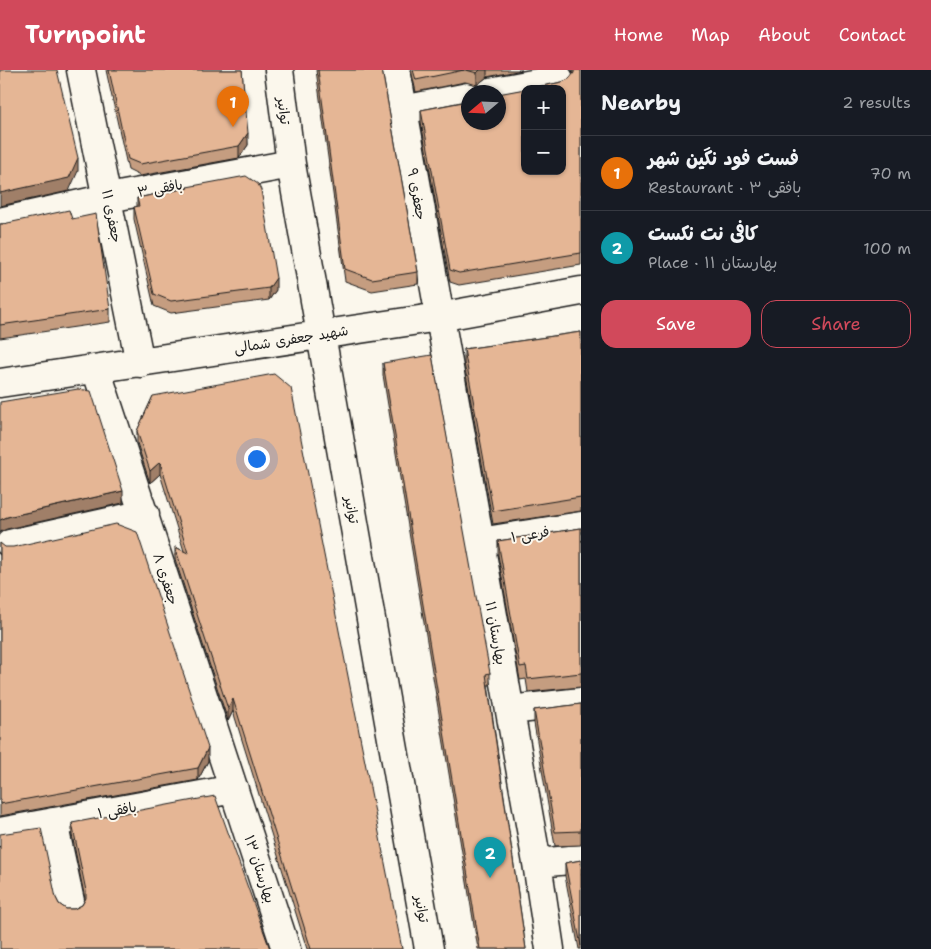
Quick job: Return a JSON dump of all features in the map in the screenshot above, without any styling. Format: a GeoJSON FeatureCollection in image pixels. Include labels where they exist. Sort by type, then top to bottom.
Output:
{"type":"FeatureCollection","features":[{"type":"Feature","properties":{"kind":"street","name":"جعفری ۱۱"},"geometry":{"type":"LineString","coordinates":[[81,70],[140,364]]}},
{"type":"Feature","properties":{"kind":"street","name":"توانیر"},"geometry":{"type":"LineString","coordinates":[[279,70],[291,164],[429,949]]}},
{"type":"Feature","properties":{"kind":"street","name":"جعفری ۹"},"geometry":{"type":"LineString","coordinates":[[396,70],[439,317]]}},
{"type":"Feature","properties":{"kind":"street"},"geometry":{"type":"LineString","coordinates":[[506,89],[559,79]]}},
{"type":"Feature","properties":{"kind":"street"},"geometry":{"type":"LineString","coordinates":[[403,110],[461,98]]}},
{"type":"Feature","properties":{"kind":"street","name":"بافقی ۳"},"geometry":{"type":"LineString","coordinates":[[0,222],[108,198],[291,164]]}},
{"type":"Feature","properties":{"kind":"street","name":"شهید جعفری شمالی"},"geometry":{"type":"LineString","coordinates":[[0,383],[140,364],[320,333],[439,317],[581,291]]}},
{"type":"Feature","properties":{"kind":"street","name":"بهارستان ۱۱"},"geometry":{"type":"LineString","coordinates":[[439,317],[537,863],[550,949]]}},
{"type":"Feature","properties":{"kind":"street","name":"جعفری ۸"},"geometry":{"type":"LineString","coordinates":[[96,369],[234,789]]}},
{"type":"Feature","properties":{"kind":"street"},"geometry":{"type":"LineString","coordinates":[[10,544],[145,514]]}},
{"type":"Feature","properties":{"kind":"street","name":"فرعی ۱"},"geometry":{"type":"LineString","coordinates":[[480,542],[581,526]]}},
{"type":"Feature","properties":{"kind":"street"},"geometry":{"type":"LineString","coordinates":[[510,710],[581,702]]}},
{"type":"Feature","properties":{"kind":"street","name":"بافقی ۱"},"geometry":{"type":"LineString","coordinates":[[0,832],[234,789]]}},
{"type":"Feature","properties":{"kind":"street","name":"بهارستان ۱۳"},"geometry":{"type":"LineString","coordinates":[[234,789],[286,949]]}},
{"type":"Feature","properties":{"kind":"street"},"geometry":{"type":"LineString","coordinates":[[53,822],[71,906]]}},
{"type":"Feature","properties":{"kind":"street"},"geometry":{"type":"LineString","coordinates":[[537,863],[581,859]]}},
{"type":"Feature","properties":{"kind":"building"},"geometry":{"type":"Polygon","coordinates":[[[0,70],[57,70],[78,158],[69,178],[0,193],[0,70]]]}},
{"type":"Feature","properties":{"kind":"building"},"geometry":{"type":"Polygon","coordinates":[[[109,70],[242,70],[248,133],[239,146],[140,164],[128,159],[109,70]]]}},
{"type":"Feature","properties":{"kind":"building"},"geometry":{"type":"Polygon","coordinates":[[[318,70],[382,70],[418,272],[372,279],[345,269],[318,70]]]}},
{"type":"Feature","properties":{"kind":"building"},"geometry":{"type":"Polygon","coordinates":[[[413,70],[464,70],[416,80],[413,70]]]}},
{"type":"Feature","properties":{"kind":"building"},"geometry":{"type":"Polygon","coordinates":[[[466,70],[480,70],[477,73],[466,70]]]}},
{"type":"Feature","properties":{"kind":"building"},"geometry":{"type":"Polygon","coordinates":[[[574,70],[581,70],[581,253],[459,273],[450,270],[421,110],[461,102],[461,130],[506,130],[506,93],[521,90],[521,175],[566,175],[566,85],[547,85],[569,79],[574,70]]]}},
{"type":"Feature","properties":{"kind":"building"},"geometry":{"type":"Polygon","coordinates":[[[246,176],[258,184],[261,190],[276,278],[269,288],[171,301],[154,294],[134,207],[139,206],[137,198],[246,176]]]}},
{"type":"Feature","properties":{"kind":"building"},"geometry":{"type":"Polygon","coordinates":[[[69,210],[72,219],[96,214],[110,309],[0,325],[0,224],[69,210]]]}},
{"type":"Feature","properties":{"kind":"building"},"geometry":{"type":"Polygon","coordinates":[[[581,332],[581,497],[493,511],[464,349],[581,332]]]}},
{"type":"Feature","properties":{"kind":"building"},"geometry":{"type":"Polygon","coordinates":[[[432,355],[490,673],[486,674],[526,949],[480,949],[383,363],[432,355]]]}},
{"type":"Feature","properties":{"kind":"building"},"geometry":{"type":"Polygon","coordinates":[[[274,374],[291,388],[402,949],[311,949],[233,699],[228,709],[175,547],[188,553],[160,462],[150,471],[137,431],[153,396],[274,374]]]}},
{"type":"Feature","properties":{"kind":"building"},"geometry":{"type":"Polygon","coordinates":[[[78,389],[91,391],[123,491],[0,520],[0,402],[78,389]]]}},
{"type":"Feature","properties":{"kind":"building"},"geometry":{"type":"Polygon","coordinates":[[[116,524],[137,532],[208,748],[198,768],[0,804],[0,543],[5,547],[13,547],[116,524]]]}},
{"type":"Feature","properties":{"kind":"building"},"geometry":{"type":"Polygon","coordinates":[[[581,528],[581,673],[528,679],[526,666],[520,667],[498,541],[581,528]]]}},
{"type":"Feature","properties":{"kind":"building"},"geometry":{"type":"Polygon","coordinates":[[[581,704],[581,831],[555,832],[534,710],[581,704]]]}},
{"type":"Feature","properties":{"kind":"building"},"geometry":{"type":"Polygon","coordinates":[[[215,796],[270,949],[0,949],[0,834],[41,828],[56,898],[59,904],[66,909],[74,909],[82,905],[86,898],[86,891],[72,823],[215,796]]]}},
{"type":"Feature","properties":{"kind":"building"},"geometry":{"type":"Polygon","coordinates":[[[581,860],[581,946],[565,863],[581,860]]]}},
{"type":"Feature","properties":{"kind":"place","name":"فست فود نگین شهر"},"geometry":{"type":"Point","coordinates":[233,127]}},
{"type":"Feature","properties":{"kind":"place","name":"کافی نت نکست"},"geometry":{"type":"Point","coordinates":[490,878]}}]}
